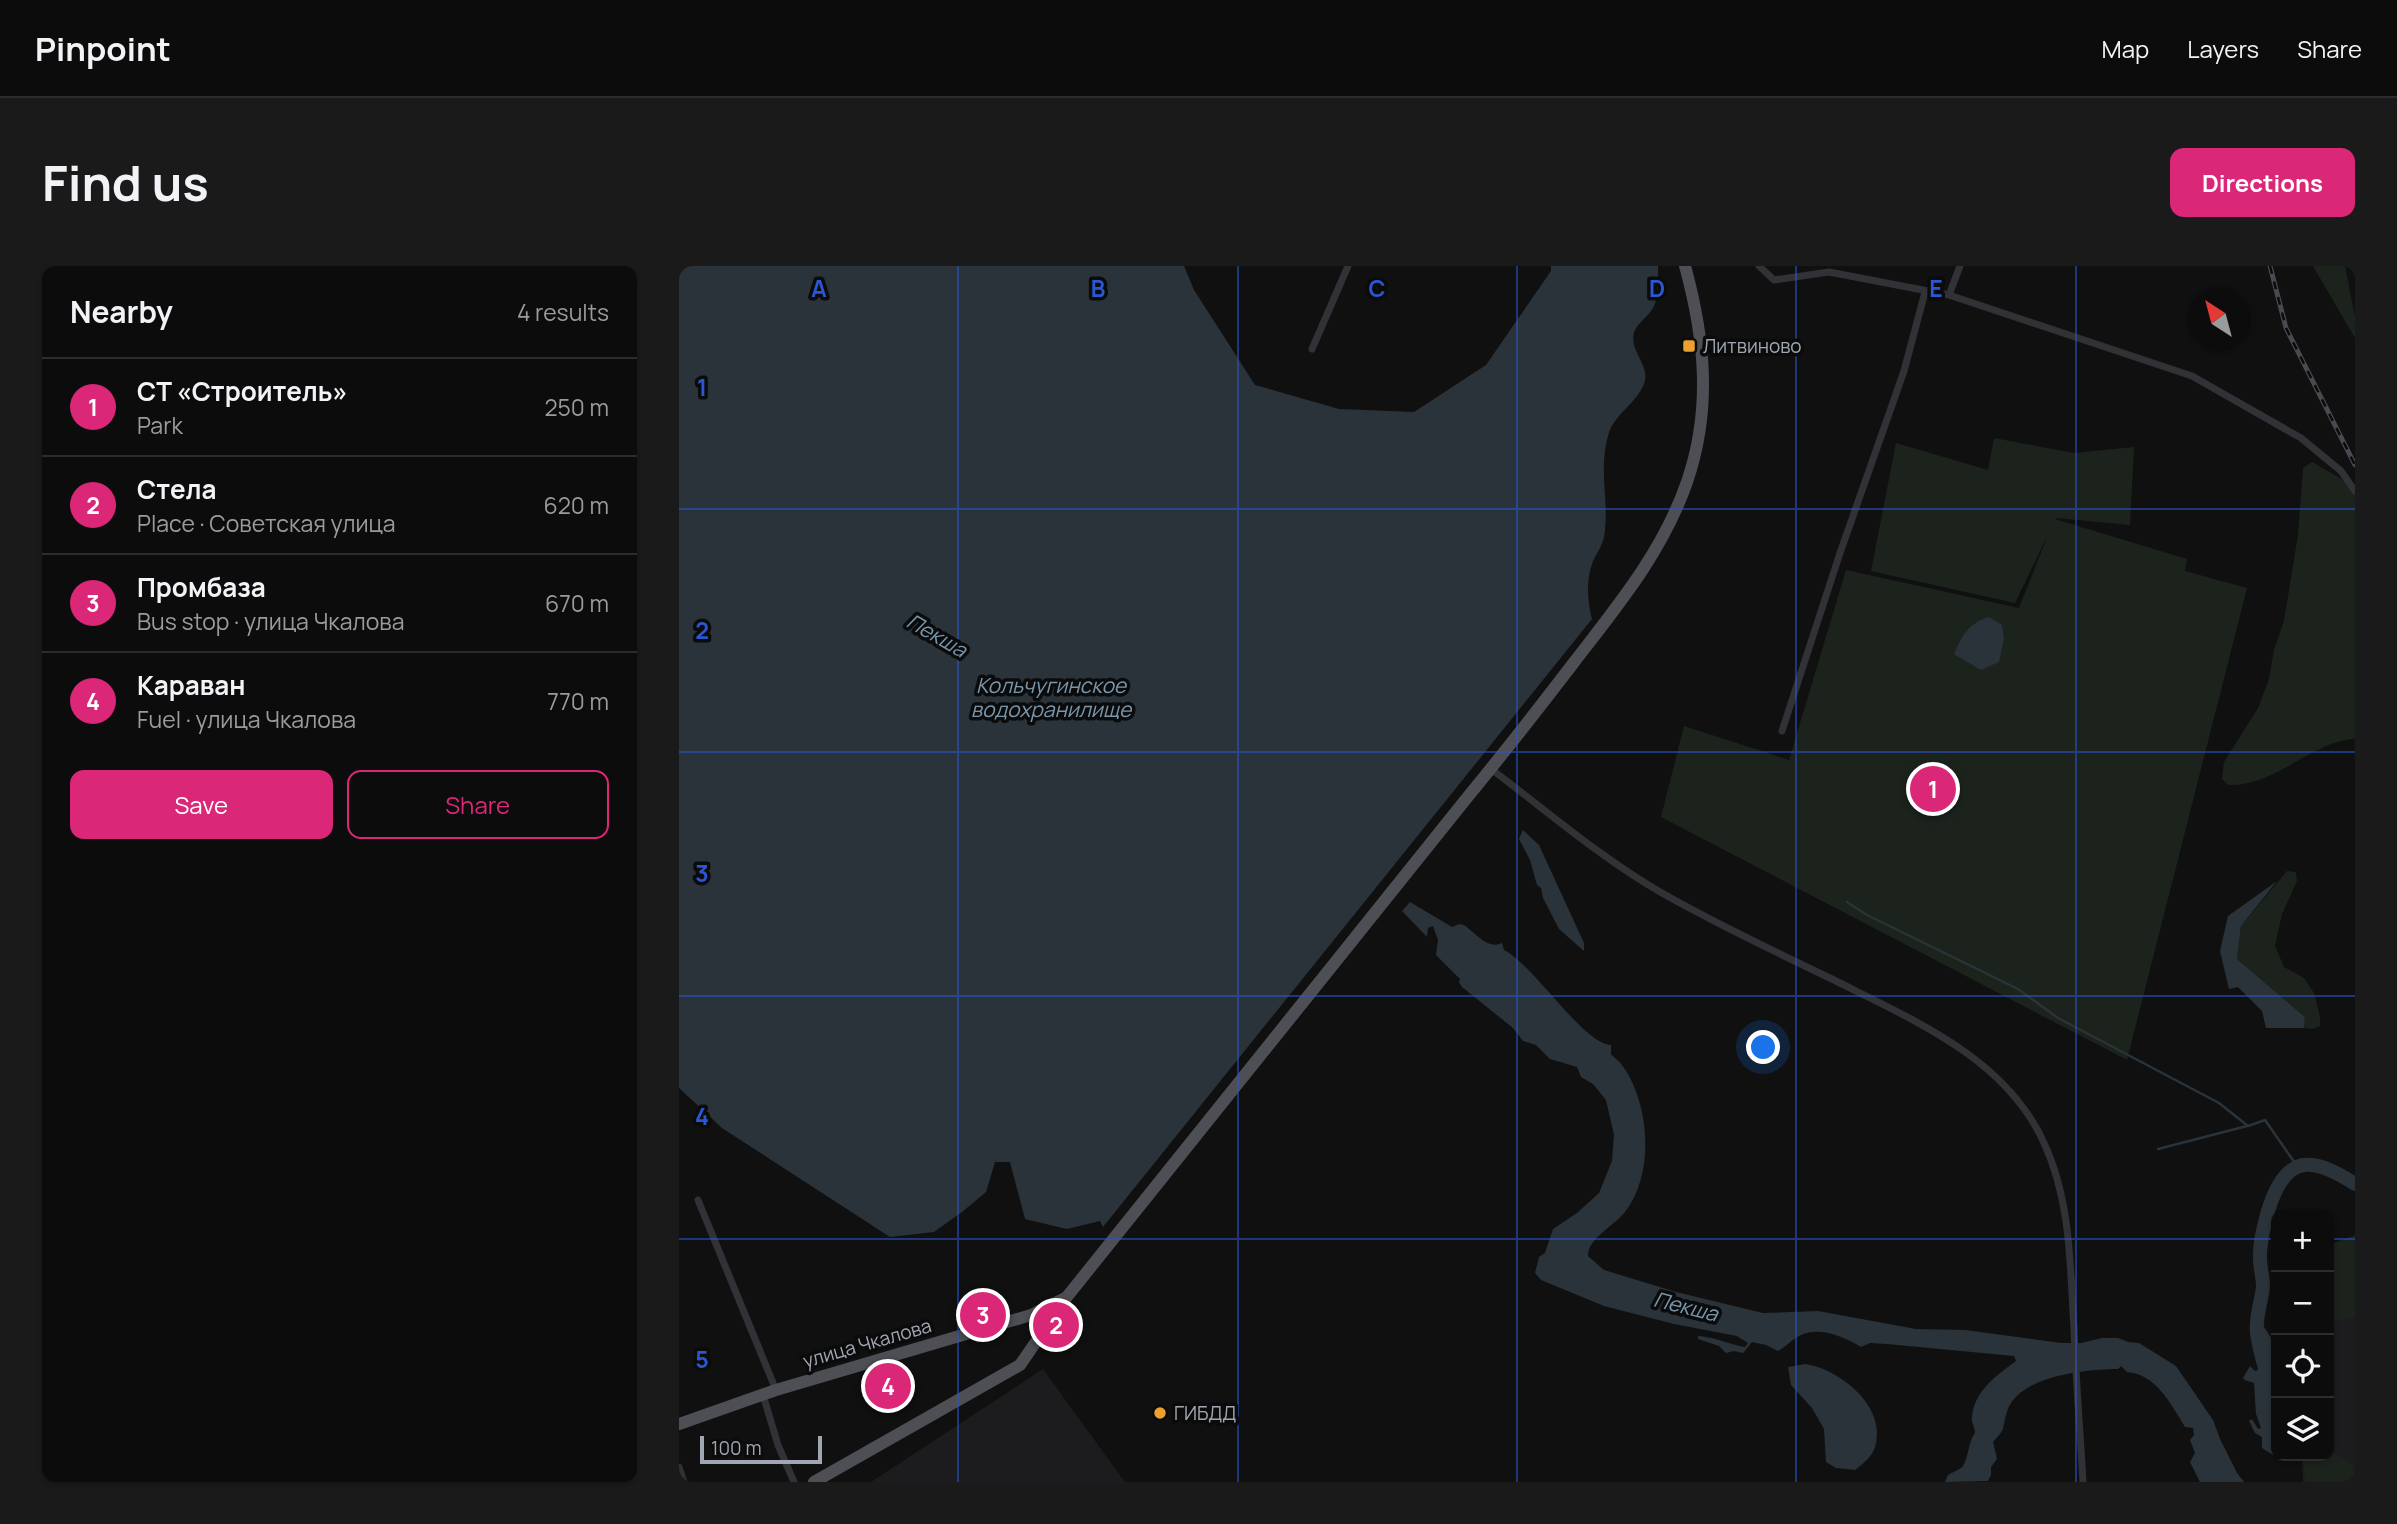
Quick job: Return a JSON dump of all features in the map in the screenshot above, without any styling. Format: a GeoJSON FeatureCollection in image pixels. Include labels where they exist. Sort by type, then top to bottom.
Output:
{"type":"FeatureCollection","features":[{"type":"Feature","properties":{"kind":"main road"},"geometry":{"type":"LineString","coordinates":[[814,1482],[1020,1364],[1066,1298],[1491,769],[1602,626],[1661,543],[1687,481],[1701,431],[1704,387],[1702,360],[1696,314],[1685,266]]}},
{"type":"Feature","properties":{"kind":"main road","name":"улица Чкалова"},"geometry":{"type":"LineString","coordinates":[[679,1423],[776,1390],[1031,1315],[1066,1298]]}},
{"type":"Feature","properties":{"kind":"street"},"geometry":{"type":"LineString","coordinates":[[1312,349],[1348,266]]}},
{"type":"Feature","properties":{"kind":"street"},"geometry":{"type":"LineString","coordinates":[[1759,266],[1774,280],[1829,272],[1949,295],[2192,376],[2301,438],[2341,471],[2355,491]]}},
{"type":"Feature","properties":{"kind":"street"},"geometry":{"type":"LineString","coordinates":[[1949,295],[1960,266]]}},
{"type":"Feature","properties":{"kind":"street"},"geometry":{"type":"LineString","coordinates":[[1782,730],[1904,371],[1925,292]]}},
{"type":"Feature","properties":{"kind":"street"},"geometry":{"type":"LineString","coordinates":[[1491,769],[1610,859],[1659,891],[1703,916],[1932,1029],[1990,1073],[2025,1112],[2044,1141],[2063,1198],[2071,1265],[2083,1482]]}},
{"type":"Feature","properties":{"kind":"street"},"geometry":{"type":"LineString","coordinates":[[698,1200],[776,1390]]}},
{"type":"Feature","properties":{"kind":"street"},"geometry":{"type":"LineString","coordinates":[[763,1395],[778,1445],[794,1482]]}},
{"type":"Feature","properties":{"kind":"street"},"geometry":{"type":"LineString","coordinates":[[679,1467],[684,1482]]}},
{"type":"Feature","properties":{"kind":"shaded area"},"geometry":{"type":"Polygon","coordinates":[[[2313,266],[2345,266],[2355,317],[2355,338],[2313,266]]]}},
{"type":"Feature","properties":{"kind":"shaded area"},"geometry":{"type":"Polygon","coordinates":[[[1994,438],[2074,453],[2134,447],[2130,525],[2055,519],[2187,559],[2185,571],[2247,588],[2127,1060],[1661,817],[1684,726],[1789,760],[1846,570],[2019,608],[2048,535],[2015,603],[1871,571],[1896,443],[1988,470],[1994,438]]]}},
{"type":"Feature","properties":{"kind":"shaded area"},"geometry":{"type":"Polygon","coordinates":[[[2312,462],[2345,481],[2355,495],[2355,738],[2334,743],[2257,781],[2228,785],[2222,779],[2224,762],[2258,708],[2269,679],[2274,650],[2284,621],[2298,535],[2303,468],[2312,462]]]}},
{"type":"Feature","properties":{"kind":"shaded area"},"geometry":{"type":"Polygon","coordinates":[[[2287,871],[2296,872],[2297,881],[2282,914],[2275,946],[2284,967],[2304,978],[2314,993],[2320,1026],[2312,1029],[2304,1028],[2305,1017],[2237,959],[2241,926],[2287,871]]]}},
{"type":"Feature","properties":{"kind":"shaded area"},"geometry":{"type":"Polygon","coordinates":[[[2355,1235],[2355,1317],[2334,1322],[2334,1272],[2334,1243],[2355,1235]]]}},
{"type":"Feature","properties":{"kind":"shaded area"},"geometry":{"type":"Polygon","coordinates":[[[2334,1262],[2355,1265],[2355,1482],[2303,1482],[2302,1461],[2334,1461],[2334,1262]]]}},
{"type":"Feature","properties":{"kind":"shaded area"},"geometry":{"type":"Polygon","coordinates":[[[1043,1369],[1125,1482],[871,1482],[1043,1369]]]}},
{"type":"Feature","properties":{"kind":"shaded area"},"geometry":{"type":"Polygon","coordinates":[[[2334,1454],[2351,1465],[2355,1475],[2355,1482],[2306,1482],[2303,1461],[2334,1461],[2334,1454]]]}},
{"type":"Feature","properties":{"kind":"water","name":"Кольчугинское водохранилище"},"geometry":{"type":"Polygon","coordinates":[[[679,266],[1184,266],[1194,290],[1255,385],[1339,409],[1414,412],[1486,365],[1551,271],[1551,266],[1658,266],[1655,304],[1637,327],[1633,340],[1645,371],[1644,384],[1636,398],[1615,422],[1605,449],[1604,537],[1593,561],[1588,582],[1592,619],[1103,1227],[1100,1221],[1067,1229],[1025,1219],[1010,1162],[995,1162],[986,1192],[934,1232],[890,1237],[722,1128],[679,1088],[679,266]]]}},
{"type":"Feature","properties":{"kind":"water"},"geometry":{"type":"Polygon","coordinates":[[[1989,617],[2002,625],[2004,638],[1999,662],[1981,670],[1954,654],[1967,631],[1989,617]]]}},
{"type":"Feature","properties":{"kind":"water"},"geometry":{"type":"Polygon","coordinates":[[[1523,830],[1539,845],[1584,943],[1584,951],[1559,929],[1543,898],[1530,860],[1519,839],[1523,830]]]}},
{"type":"Feature","properties":{"kind":"water"},"geometry":{"type":"Polygon","coordinates":[[[2277,881],[2241,926],[2237,959],[2305,1017],[2304,1028],[2266,1028],[2262,1011],[2238,987],[2229,989],[2220,951],[2228,916],[2277,881]]]}},
{"type":"Feature","properties":{"kind":"water"},"geometry":{"type":"Polygon","coordinates":[[[1410,902],[1452,927],[1464,925],[1482,940],[1497,945],[1502,943],[1504,950],[1516,958],[1587,1032],[1611,1045],[1611,1054],[1621,1063],[1631,1081],[1643,1118],[1645,1159],[1635,1196],[1625,1212],[1597,1238],[1589,1250],[1588,1256],[1604,1270],[1676,1292],[1763,1313],[1818,1311],[1916,1329],[1965,1330],[2061,1343],[2118,1338],[2139,1343],[2176,1366],[2213,1420],[2237,1473],[2244,1482],[2200,1482],[2190,1462],[2195,1453],[2190,1440],[2194,1435],[2193,1428],[2185,1427],[2154,1384],[2137,1374],[2127,1372],[2121,1366],[2118,1369],[2060,1375],[2031,1386],[2009,1406],[2003,1429],[1993,1442],[1997,1459],[1991,1467],[1988,1481],[1945,1482],[1948,1475],[1962,1467],[1965,1462],[1975,1433],[1972,1419],[1977,1399],[1988,1384],[2016,1361],[2014,1356],[1870,1343],[1861,1347],[1840,1336],[1824,1332],[1801,1335],[1778,1351],[1752,1342],[1743,1353],[1726,1353],[1719,1346],[1698,1339],[1698,1336],[1745,1347],[1748,1343],[1737,1336],[1674,1324],[1604,1306],[1541,1280],[1535,1273],[1539,1257],[1545,1253],[1553,1229],[1577,1213],[1599,1193],[1612,1161],[1614,1135],[1606,1100],[1593,1084],[1581,1077],[1577,1067],[1550,1059],[1536,1045],[1523,1041],[1513,1028],[1462,987],[1460,979],[1436,955],[1438,940],[1433,926],[1428,928],[1427,937],[1402,911],[1410,902]]]}},
{"type":"Feature","properties":{"kind":"water"},"geometry":{"type":"Polygon","coordinates":[[[2261,1317],[2262,1324],[2271,1338],[2271,1454],[2262,1448],[2262,1437],[2255,1433],[2249,1421],[2252,1419],[2258,1429],[2261,1428],[2256,1414],[2254,1383],[2243,1378],[2250,1366],[2255,1371],[2258,1370],[2267,1356],[2252,1340],[2252,1318],[2261,1317]]]}},
{"type":"Feature","properties":{"kind":"water"},"geometry":{"type":"Polygon","coordinates":[[[1806,1364],[1833,1374],[1845,1382],[1867,1403],[1874,1416],[1877,1430],[1875,1448],[1868,1459],[1855,1470],[1836,1468],[1826,1462],[1824,1429],[1812,1408],[1791,1385],[1788,1367],[1806,1364]]]}},
{"type":"Feature","properties":{"kind":"waterway"},"geometry":{"type":"LineString","coordinates":[[1847,902],[1867,915],[2018,989],[2058,1018],[2219,1103],[2248,1126],[2265,1120],[2297,1166]]}},
{"type":"Feature","properties":{"kind":"waterway"},"geometry":{"type":"LineString","coordinates":[[2158,1149],[2247,1126]]}},
{"type":"Feature","properties":{"kind":"waterway","name":"Пекша"},"geometry":{"type":"LineString","coordinates":[[2274,1398],[2257,1333],[2263,1286],[2260,1247],[2268,1211],[2282,1179],[2291,1170],[2301,1166],[2324,1168],[2355,1184]]}},
{"type":"Feature","properties":{"kind":"railway"},"geometry":{"type":"LineString","coordinates":[[2270,266],[2286,328],[2355,465]]}},
{"type":"Feature","properties":{"kind":"place","name":"Литвиново"},"geometry":{"type":"Point","coordinates":[1689,346]}},
{"type":"Feature","properties":{"kind":"place","name":"СТ «Строитель»"},"geometry":{"type":"Point","coordinates":[1933,789]}},
{"type":"Feature","properties":{"kind":"place","name":"Промбаза"},"geometry":{"type":"Point","coordinates":[983,1315]}},
{"type":"Feature","properties":{"kind":"place","name":"Стела"},"geometry":{"type":"Point","coordinates":[1056,1325]}},
{"type":"Feature","properties":{"kind":"place","name":"Караван"},"geometry":{"type":"Point","coordinates":[888,1386]}},
{"type":"Feature","properties":{"kind":"place","name":"ГИБДД"},"geometry":{"type":"Point","coordinates":[1160,1413]}}]}
